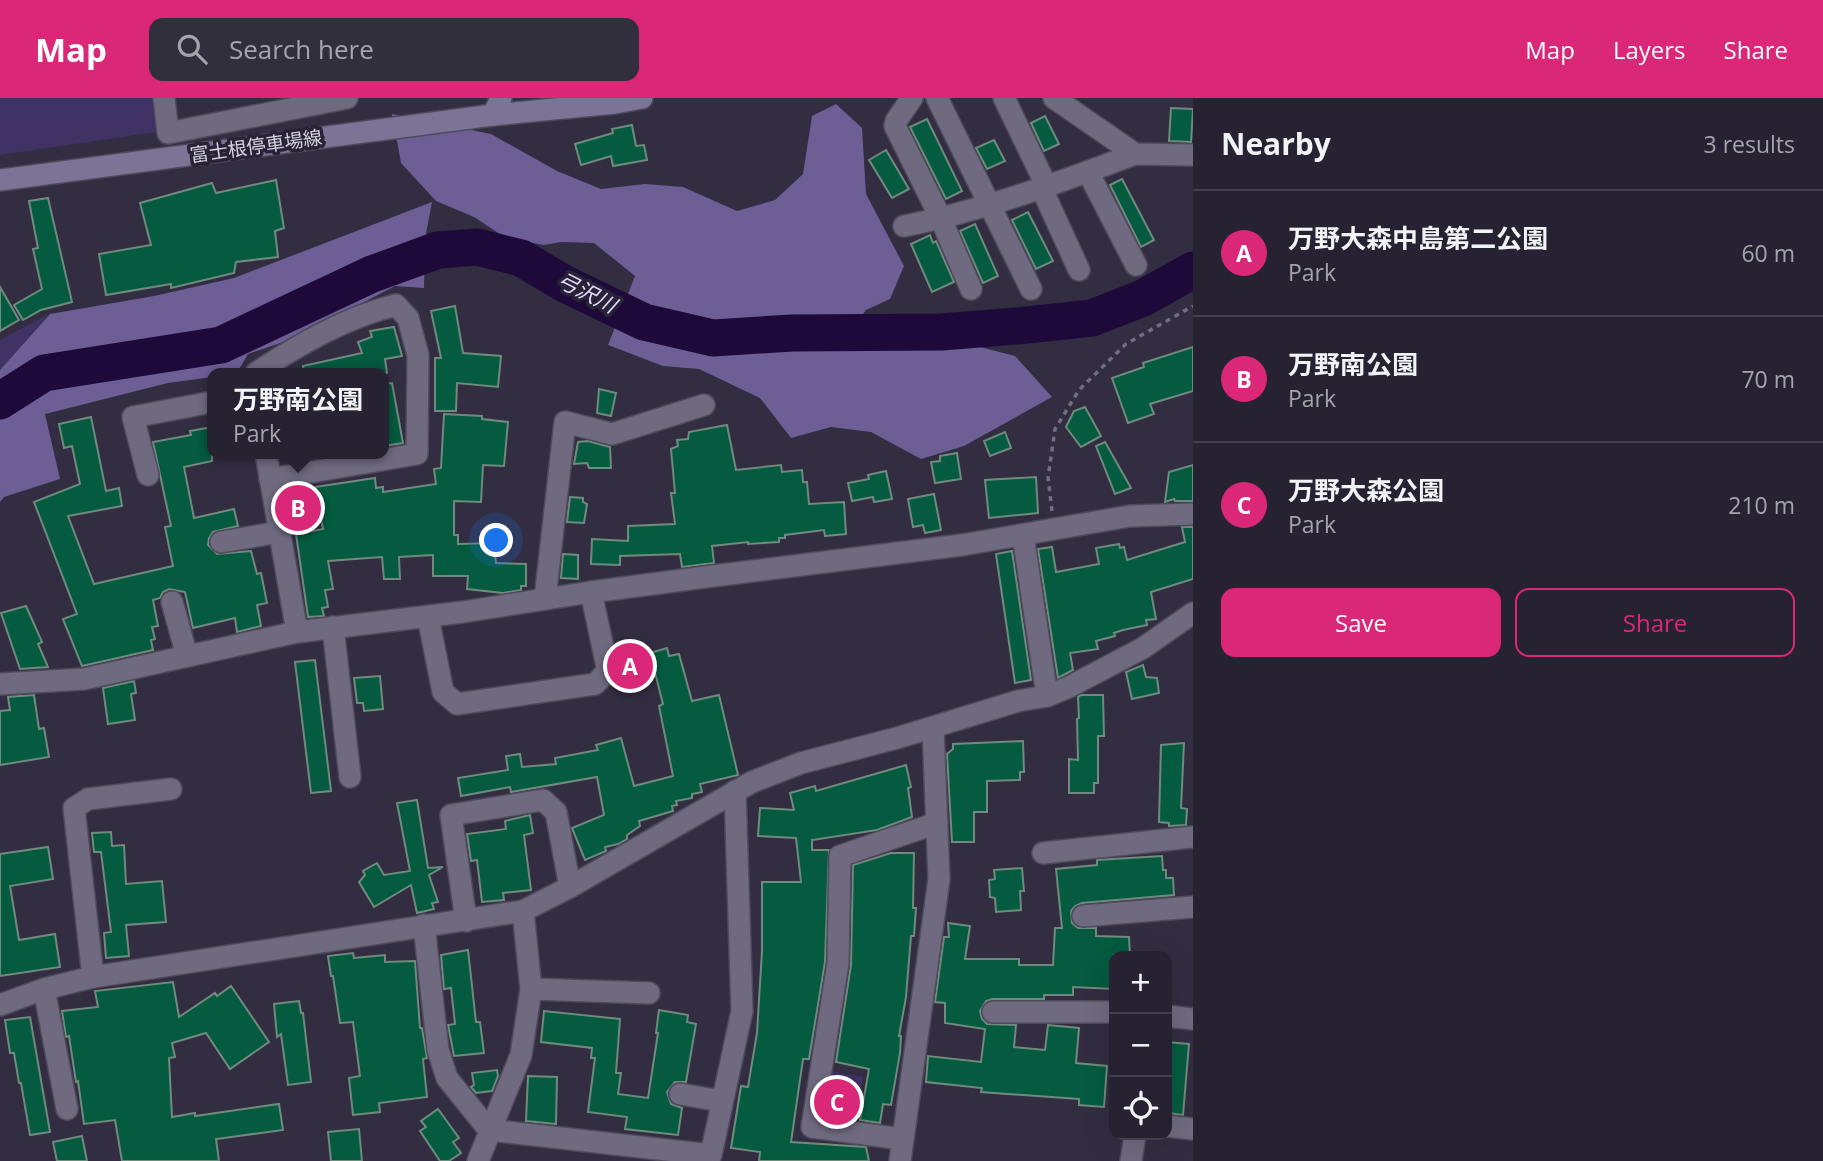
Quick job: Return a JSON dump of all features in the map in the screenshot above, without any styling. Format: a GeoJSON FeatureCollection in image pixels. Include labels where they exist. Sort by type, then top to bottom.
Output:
{"type":"FeatureCollection","features":[{"type":"Feature","properties":{"kind":"main road","name":"富士根停車場線"},"geometry":{"type":"LineString","coordinates":[[0,180],[497,106],[615,103],[642,98]]}},
{"type":"Feature","properties":{"kind":"street"},"geometry":{"type":"LineString","coordinates":[[164,98],[169,133],[347,98]]}},
{"type":"Feature","properties":{"kind":"street"},"geometry":{"type":"LineString","coordinates":[[912,98],[895,126],[941,219],[971,289]]}},
{"type":"Feature","properties":{"kind":"street"},"geometry":{"type":"LineString","coordinates":[[937,98],[1031,289]]}},
{"type":"Feature","properties":{"kind":"street"},"geometry":{"type":"LineString","coordinates":[[1004,98],[1079,270]]}},
{"type":"Feature","properties":{"kind":"street"},"geometry":{"type":"LineString","coordinates":[[1054,98],[1135,153]]}},
{"type":"Feature","properties":{"kind":"street"},"geometry":{"type":"LineString","coordinates":[[904,226],[941,219],[1088,172],[1135,153],[1193,155]]}},
{"type":"Feature","properties":{"kind":"street"},"geometry":{"type":"LineString","coordinates":[[1088,172],[1136,265]]}},
{"type":"Feature","properties":{"kind":"street"},"geometry":{"type":"LineString","coordinates":[[264,368],[358,316],[396,305],[408,318],[418,355],[416,454],[389,459]]}},
{"type":"Feature","properties":{"kind":"street"},"geometry":{"type":"LineString","coordinates":[[148,475],[133,417],[207,403]]}},
{"type":"Feature","properties":{"kind":"street"},"geometry":{"type":"LineString","coordinates":[[545,599],[565,422],[612,434],[704,405]]}},
{"type":"Feature","properties":{"kind":"street"},"geometry":{"type":"LineString","coordinates":[[267,459],[297,632]]}},
{"type":"Feature","properties":{"kind":"street"},"geometry":{"type":"LineString","coordinates":[[270,480],[388,459]]}},
{"type":"Feature","properties":{"kind":"street"},"geometry":{"type":"LineString","coordinates":[[0,684],[84,679],[297,632],[428,617],[591,592],[962,545],[1130,516],[1193,513]]}},
{"type":"Feature","properties":{"kind":"street"},"geometry":{"type":"LineString","coordinates":[[221,542],[280,532]]}},
{"type":"Feature","properties":{"kind":"street"},"geometry":{"type":"LineString","coordinates":[[1023,535],[1047,696]]}},
{"type":"Feature","properties":{"kind":"street"},"geometry":{"type":"LineString","coordinates":[[428,617],[443,692],[457,704],[595,684],[608,671],[591,592]]}},
{"type":"Feature","properties":{"kind":"street"},"geometry":{"type":"LineString","coordinates":[[172,603],[187,656]]}},
{"type":"Feature","properties":{"kind":"street"},"geometry":{"type":"LineString","coordinates":[[0,1005],[44,989],[93,976],[523,911],[570,887],[735,791],[801,763],[933,728],[1018,701],[1047,696],[1143,648],[1193,613]]}},
{"type":"Feature","properties":{"kind":"street"},"geometry":{"type":"LineString","coordinates":[[332,627],[351,777]]}},
{"type":"Feature","properties":{"kind":"street"},"geometry":{"type":"LineString","coordinates":[[900,1161],[939,879],[933,728]]}},
{"type":"Feature","properties":{"kind":"street"},"geometry":{"type":"LineString","coordinates":[[93,976],[74,808],[88,799],[171,789]]}},
{"type":"Feature","properties":{"kind":"street"},"geometry":{"type":"LineString","coordinates":[[424,925],[439,1051],[447,1078],[489,1130],[711,1155],[742,1011],[735,791]]}},
{"type":"Feature","properties":{"kind":"street"},"geometry":{"type":"LineString","coordinates":[[466,921],[451,815],[543,800],[556,812],[570,887]]}},
{"type":"Feature","properties":{"kind":"street"},"geometry":{"type":"LineString","coordinates":[[902,1139],[812,1127],[838,963],[840,856],[937,823]]}},
{"type":"Feature","properties":{"kind":"street"},"geometry":{"type":"LineString","coordinates":[[1043,853],[1193,837]]}},
{"type":"Feature","properties":{"kind":"street"},"geometry":{"type":"LineString","coordinates":[[1083,916],[1193,906]]}},
{"type":"Feature","properties":{"kind":"street"},"geometry":{"type":"LineString","coordinates":[[478,1161],[521,1055],[531,989],[523,911]]}},
{"type":"Feature","properties":{"kind":"street"},"geometry":{"type":"LineString","coordinates":[[44,989],[67,1109]]}},
{"type":"Feature","properties":{"kind":"street"},"geometry":{"type":"LineString","coordinates":[[531,989],[649,993]]}},
{"type":"Feature","properties":{"kind":"street"},"geometry":{"type":"LineString","coordinates":[[993,1012],[1109,1012]]}},
{"type":"Feature","properties":{"kind":"street"},"geometry":{"type":"LineString","coordinates":[[1172,1017],[1193,1019]]}},
{"type":"Feature","properties":{"kind":"street"},"geometry":{"type":"LineString","coordinates":[[680,1094],[721,1101]]}},
{"type":"Feature","properties":{"kind":"street"},"geometry":{"type":"LineString","coordinates":[[1172,1127],[1193,1129]]}},
{"type":"Feature","properties":{"kind":"street"},"geometry":{"type":"LineString","coordinates":[[1131,1161],[1134,1140]]}},
{"type":"Feature","properties":{"kind":"path"},"geometry":{"type":"LineString","coordinates":[[1055,529],[1048,478],[1055,429],[1079,390],[1126,344],[1193,306]]}},
{"type":"Feature","properties":{"kind":"shaded area"},"geometry":{"type":"Polygon","coordinates":[[[0,98],[153,98],[156,132],[0,155],[0,98]]]}},
{"type":"Feature","properties":{"kind":"shaded area"},"geometry":{"type":"Polygon","coordinates":[[[836,104],[862,128],[866,194],[904,266],[890,299],[866,310],[835,351],[922,332],[1015,356],[1052,397],[964,446],[921,459],[871,432],[831,427],[791,438],[760,398],[699,369],[663,366],[608,345],[635,276],[594,243],[561,242],[544,245],[506,238],[474,217],[436,201],[401,163],[392,114],[491,134],[557,171],[601,189],[645,184],[683,187],[737,211],[775,200],[803,174],[812,116],[836,104]]]}},
{"type":"Feature","properties":{"kind":"shaded area"},"geometry":{"type":"Polygon","coordinates":[[[432,202],[425,239],[424,288],[395,286],[295,338],[248,354],[240,368],[207,368],[207,378],[168,383],[45,414],[60,479],[4,497],[0,502],[0,370],[50,314],[154,296],[234,278],[432,202]]]}},
{"type":"Feature","properties":{"kind":"shaded area"},"geometry":{"type":"Polygon","coordinates":[[[49,314],[0,370],[0,340],[49,314]]]}},
{"type":"Feature","properties":{"kind":"shaded area"},"geometry":{"type":"Polygon","coordinates":[[[308,484],[316,526],[288,531],[280,490],[308,484]]]}},
{"type":"Feature","properties":{"kind":"shaded area"},"geometry":{"type":"Polygon","coordinates":[[[643,646],[650,678],[616,686],[609,655],[643,646]]]}},
{"type":"Feature","properties":{"kind":"shaded area"},"geometry":{"type":"Polygon","coordinates":[[[820,1069],[863,1077],[855,1134],[812,1127],[820,1069]]]}},
{"type":"Feature","properties":{"kind":"building"},"geometry":{"type":"Polygon","coordinates":[[[1171,108],[1193,109],[1191,142],[1169,141],[1171,108]]]}},
{"type":"Feature","properties":{"kind":"building"},"geometry":{"type":"Polygon","coordinates":[[[1045,116],[1059,144],[1044,151],[1031,123],[1045,116]]]}},
{"type":"Feature","properties":{"kind":"building"},"geometry":{"type":"Polygon","coordinates":[[[927,119],[962,191],[946,199],[910,127],[927,119]]]}},
{"type":"Feature","properties":{"kind":"building"},"geometry":{"type":"Polygon","coordinates":[[[632,125],[636,146],[644,145],[647,160],[613,166],[611,156],[581,165],[575,144],[613,133],[612,129],[632,125]]]}},
{"type":"Feature","properties":{"kind":"building"},"geometry":{"type":"Polygon","coordinates":[[[994,140],[1005,161],[987,169],[976,148],[994,140]]]}},
{"type":"Feature","properties":{"kind":"building"},"geometry":{"type":"Polygon","coordinates":[[[886,150],[909,189],[892,198],[869,160],[886,150]]]}},
{"type":"Feature","properties":{"kind":"building"},"geometry":{"type":"Polygon","coordinates":[[[1122,179],[1154,240],[1141,247],[1110,185],[1122,179]]]}},
{"type":"Feature","properties":{"kind":"building"},"geometry":{"type":"Polygon","coordinates":[[[276,180],[284,228],[275,231],[278,257],[236,262],[234,273],[171,288],[171,284],[106,295],[99,254],[151,245],[140,203],[212,183],[216,193],[276,180]]]}},
{"type":"Feature","properties":{"kind":"building"},"geometry":{"type":"Polygon","coordinates":[[[48,198],[72,302],[41,310],[23,320],[14,305],[42,289],[33,249],[38,248],[29,201],[48,198]]]}},
{"type":"Feature","properties":{"kind":"building"},"geometry":{"type":"Polygon","coordinates":[[[1028,212],[1053,261],[1036,269],[1012,220],[1028,212]]]}},
{"type":"Feature","properties":{"kind":"building"},"geometry":{"type":"Polygon","coordinates":[[[975,224],[998,276],[983,283],[960,231],[975,224]]]}},
{"type":"Feature","properties":{"kind":"building"},"geometry":{"type":"Polygon","coordinates":[[[930,235],[933,243],[936,241],[954,282],[932,292],[911,244],[930,235]]]}},
{"type":"Feature","properties":{"kind":"building"},"geometry":{"type":"Polygon","coordinates":[[[0,287],[19,320],[0,331],[0,287]]]}},
{"type":"Feature","properties":{"kind":"building"},"geometry":{"type":"Polygon","coordinates":[[[455,306],[463,353],[501,356],[498,387],[457,383],[456,411],[435,411],[435,358],[441,358],[431,311],[455,306]]]}},
{"type":"Feature","properties":{"kind":"building"},"geometry":{"type":"Polygon","coordinates":[[[394,327],[402,356],[385,359],[386,368],[303,368],[362,353],[358,342],[372,337],[370,331],[394,327]]]}},
{"type":"Feature","properties":{"kind":"building"},"geometry":{"type":"Polygon","coordinates":[[[1193,347],[1193,391],[1150,404],[1154,414],[1128,423],[1112,378],[1144,367],[1143,363],[1193,347]]]}},
{"type":"Feature","properties":{"kind":"building"},"geometry":{"type":"Polygon","coordinates":[[[389,383],[392,383],[403,443],[389,445],[389,383]]]}},
{"type":"Feature","properties":{"kind":"building"},"geometry":{"type":"Polygon","coordinates":[[[599,389],[616,393],[611,416],[597,413],[599,389]]]}},
{"type":"Feature","properties":{"kind":"building"},"geometry":{"type":"Polygon","coordinates":[[[1085,407],[1101,436],[1081,447],[1066,427],[1074,411],[1085,407]]]}},
{"type":"Feature","properties":{"kind":"building"},"geometry":{"type":"Polygon","coordinates":[[[444,414],[482,416],[482,419],[508,422],[504,466],[483,465],[481,502],[454,501],[454,535],[458,535],[458,544],[494,543],[496,563],[526,564],[526,586],[521,586],[521,590],[503,593],[467,589],[468,576],[433,576],[433,555],[399,557],[400,579],[384,579],[382,557],[328,561],[333,589],[325,590],[328,607],[322,608],[324,616],[308,617],[296,534],[323,529],[315,487],[375,478],[376,488],[383,487],[383,492],[436,484],[434,469],[441,468],[444,414]]]}},
{"type":"Feature","properties":{"kind":"building"},"geometry":{"type":"Polygon","coordinates":[[[91,417],[106,491],[119,488],[122,506],[68,516],[94,584],[173,566],[165,527],[171,526],[153,442],[191,435],[190,431],[207,428],[207,459],[212,461],[184,467],[194,518],[234,509],[238,526],[213,532],[208,545],[217,554],[251,551],[257,574],[261,573],[267,603],[257,605],[261,626],[237,632],[235,618],[193,628],[185,592],[169,589],[163,592],[160,598],[153,600],[158,626],[152,627],[155,639],[151,640],[153,650],[82,666],[63,619],[77,614],[34,502],[80,484],[72,446],[64,448],[59,424],[91,417]]]}},
{"type":"Feature","properties":{"kind":"building"},"geometry":{"type":"Polygon","coordinates":[[[727,425],[736,470],[781,465],[782,472],[802,470],[803,482],[807,482],[809,504],[844,502],[846,534],[825,536],[824,530],[785,535],[785,538],[779,538],[779,542],[712,546],[714,563],[682,567],[680,554],[620,556],[620,565],[591,564],[592,539],[628,541],[628,526],[675,524],[671,493],[675,493],[671,449],[678,446],[677,440],[688,439],[689,432],[727,425]]]}},
{"type":"Feature","properties":{"kind":"building"},"geometry":{"type":"Polygon","coordinates":[[[1005,432],[1011,448],[990,456],[984,441],[1005,432]]]}},
{"type":"Feature","properties":{"kind":"building"},"geometry":{"type":"Polygon","coordinates":[[[588,441],[610,447],[611,468],[589,468],[587,463],[574,464],[578,442],[588,441]]]}},
{"type":"Feature","properties":{"kind":"building"},"geometry":{"type":"Polygon","coordinates":[[[1105,442],[1131,488],[1115,494],[1096,446],[1105,442]]]}},
{"type":"Feature","properties":{"kind":"building"},"geometry":{"type":"Polygon","coordinates":[[[957,453],[961,479],[935,483],[931,462],[940,461],[940,456],[957,453]]]}},
{"type":"Feature","properties":{"kind":"building"},"geometry":{"type":"Polygon","coordinates":[[[1193,465],[1193,501],[1174,499],[1165,502],[1169,472],[1193,465]]]}},
{"type":"Feature","properties":{"kind":"building"},"geometry":{"type":"Polygon","coordinates":[[[886,471],[892,499],[874,502],[873,497],[852,501],[848,483],[869,479],[868,475],[886,471]]]}},
{"type":"Feature","properties":{"kind":"building"},"geometry":{"type":"Polygon","coordinates":[[[1036,477],[1038,513],[989,518],[985,480],[1036,477]]]}},
{"type":"Feature","properties":{"kind":"building"},"geometry":{"type":"Polygon","coordinates":[[[934,494],[941,530],[925,533],[923,525],[913,527],[908,499],[934,494]]]}},
{"type":"Feature","properties":{"kind":"building"},"geometry":{"type":"Polygon","coordinates":[[[570,497],[583,498],[583,502],[587,504],[584,523],[567,522],[570,497]]]}},
{"type":"Feature","properties":{"kind":"building"},"geometry":{"type":"Polygon","coordinates":[[[1182,527],[1193,527],[1193,579],[1151,592],[1156,619],[1146,620],[1147,625],[1123,630],[1114,633],[1115,636],[1096,641],[1098,649],[1070,653],[1073,670],[1058,678],[1038,549],[1052,547],[1056,572],[1099,564],[1096,548],[1119,544],[1120,548],[1124,547],[1127,560],[1185,542],[1182,527]]]}},
{"type":"Feature","properties":{"kind":"building"},"geometry":{"type":"Polygon","coordinates":[[[1012,551],[1031,680],[1015,683],[996,554],[1012,551]]]}},
{"type":"Feature","properties":{"kind":"building"},"geometry":{"type":"Polygon","coordinates":[[[563,554],[578,555],[578,579],[561,578],[563,554]]]}},
{"type":"Feature","properties":{"kind":"building"},"geometry":{"type":"Polygon","coordinates":[[[26,606],[42,642],[38,644],[48,667],[20,669],[1,613],[26,606]]]}},
{"type":"Feature","properties":{"kind":"building"},"geometry":{"type":"Polygon","coordinates":[[[667,648],[669,656],[679,654],[692,701],[719,695],[738,775],[700,784],[702,792],[692,794],[692,798],[676,801],[677,805],[672,806],[673,811],[639,821],[640,826],[627,835],[627,839],[605,847],[606,851],[585,860],[572,828],[604,815],[597,777],[511,792],[510,787],[461,796],[458,778],[508,770],[506,756],[520,754],[522,767],[556,764],[555,758],[598,750],[596,745],[621,738],[634,786],[673,776],[659,706],[663,704],[650,653],[667,648]]]}},
{"type":"Feature","properties":{"kind":"building"},"geometry":{"type":"Polygon","coordinates":[[[315,660],[331,791],[311,793],[295,662],[315,660]]]}},
{"type":"Feature","properties":{"kind":"building"},"geometry":{"type":"Polygon","coordinates":[[[1143,665],[1146,677],[1157,678],[1159,693],[1132,699],[1126,672],[1143,665]]]}},
{"type":"Feature","properties":{"kind":"building"},"geometry":{"type":"Polygon","coordinates":[[[380,676],[383,709],[364,711],[363,703],[357,703],[354,678],[380,676]]]}},
{"type":"Feature","properties":{"kind":"building"},"geometry":{"type":"Polygon","coordinates":[[[134,681],[136,693],[131,694],[135,720],[108,724],[103,688],[134,681]]]}},
{"type":"Feature","properties":{"kind":"building"},"geometry":{"type":"Polygon","coordinates":[[[34,695],[39,729],[44,728],[49,757],[0,765],[0,711],[10,710],[8,697],[34,695]]]}},
{"type":"Feature","properties":{"kind":"building"},"geometry":{"type":"Polygon","coordinates":[[[1103,695],[1104,736],[1098,736],[1098,783],[1094,783],[1094,793],[1069,793],[1069,759],[1078,760],[1078,697],[1103,695]]]}},
{"type":"Feature","properties":{"kind":"building"},"geometry":{"type":"Polygon","coordinates":[[[1023,741],[1024,772],[1020,772],[1020,780],[987,781],[987,812],[974,812],[974,842],[952,842],[947,754],[953,749],[953,744],[1023,741]]]}},
{"type":"Feature","properties":{"kind":"building"},"geometry":{"type":"Polygon","coordinates":[[[1184,743],[1181,808],[1187,809],[1186,825],[1169,826],[1169,823],[1159,822],[1161,745],[1184,743]]]}},
{"type":"Feature","properties":{"kind":"building"},"geometry":{"type":"Polygon","coordinates":[[[906,765],[911,787],[908,788],[912,817],[877,830],[812,840],[812,850],[829,850],[825,962],[809,1059],[803,1059],[791,1142],[866,1147],[869,1161],[759,1161],[760,1152],[731,1148],[741,1086],[748,1087],[757,1033],[762,951],[762,882],[801,882],[796,838],[758,836],[760,808],[794,810],[790,793],[815,786],[816,791],[906,765]]]}},
{"type":"Feature","properties":{"kind":"building"},"geometry":{"type":"Polygon","coordinates":[[[417,800],[428,868],[443,867],[429,875],[438,902],[432,903],[434,909],[417,913],[411,885],[374,907],[359,882],[365,875],[363,871],[377,863],[384,875],[410,871],[397,803],[417,800]]]}},
{"type":"Feature","properties":{"kind":"building"},"geometry":{"type":"Polygon","coordinates":[[[530,815],[533,833],[524,835],[531,890],[503,893],[504,900],[482,902],[477,860],[471,861],[467,834],[506,829],[505,821],[530,815]]]}},
{"type":"Feature","properties":{"kind":"building"},"geometry":{"type":"Polygon","coordinates":[[[111,832],[112,846],[124,845],[126,884],[162,881],[166,922],[126,925],[129,956],[106,958],[104,933],[111,932],[101,852],[94,852],[92,833],[111,832]]]}},
{"type":"Feature","properties":{"kind":"building"},"geometry":{"type":"Polygon","coordinates":[[[48,847],[53,879],[10,886],[19,940],[55,934],[60,967],[0,976],[0,854],[48,847]]]}},
{"type":"Feature","properties":{"kind":"building"},"geometry":{"type":"Polygon","coordinates":[[[891,853],[914,853],[913,908],[916,908],[899,1036],[900,1053],[891,1105],[883,1104],[880,1123],[860,1120],[869,1069],[836,1062],[851,965],[853,865],[891,853]]]}},
{"type":"Feature","properties":{"kind":"building"},"geometry":{"type":"Polygon","coordinates":[[[1162,856],[1166,878],[1173,878],[1174,895],[1082,903],[1071,911],[1072,923],[1078,928],[1096,928],[1096,936],[1129,937],[1130,951],[1109,951],[1109,989],[1073,987],[1073,995],[1044,995],[1044,999],[992,999],[986,1001],[980,1011],[987,1024],[1016,1025],[1014,1047],[1045,1050],[1048,1025],[1079,1028],[1076,1063],[1107,1066],[1104,1107],[1079,1105],[1079,1099],[981,1092],[982,1088],[926,1082],[928,1056],[981,1062],[985,1029],[945,1023],[945,1003],[935,1002],[944,937],[949,937],[948,923],[970,926],[965,959],[1019,959],[1019,965],[1053,965],[1055,928],[1062,928],[1056,869],[1097,865],[1097,860],[1162,856]]]}},
{"type":"Feature","properties":{"kind":"building"},"geometry":{"type":"Polygon","coordinates":[[[1022,868],[1024,891],[1020,891],[1021,910],[996,912],[995,898],[990,897],[989,880],[995,879],[994,870],[1022,868]]]}},
{"type":"Feature","properties":{"kind":"building"},"geometry":{"type":"Polygon","coordinates":[[[468,950],[476,1022],[480,1022],[484,1053],[454,1056],[448,1025],[455,1024],[451,988],[444,989],[441,955],[468,950]]]}},
{"type":"Feature","properties":{"kind":"building"},"geometry":{"type":"Polygon","coordinates":[[[353,953],[354,958],[385,955],[385,962],[415,961],[420,1028],[427,1058],[423,1059],[427,1097],[379,1103],[380,1112],[353,1115],[349,1078],[360,1076],[353,1022],[340,1023],[328,956],[353,953]]]}},
{"type":"Feature","properties":{"kind":"building"},"geometry":{"type":"Polygon","coordinates":[[[173,982],[179,1017],[215,993],[217,996],[231,986],[269,1042],[230,1069],[206,1033],[172,1043],[175,1057],[169,1058],[172,1117],[279,1104],[283,1130],[216,1139],[219,1161],[122,1161],[115,1120],[84,1124],[78,1081],[76,1082],[62,1011],[98,1007],[95,991],[173,982]]]}},
{"type":"Feature","properties":{"kind":"building"},"geometry":{"type":"Polygon","coordinates":[[[299,1001],[303,1013],[311,1082],[288,1085],[281,1034],[277,1037],[274,1004],[299,1001]]]}},
{"type":"Feature","properties":{"kind":"building"},"geometry":{"type":"Polygon","coordinates":[[[659,1010],[688,1015],[687,1022],[696,1024],[686,1082],[675,1082],[667,1092],[671,1104],[682,1108],[678,1135],[625,1129],[627,1117],[588,1112],[595,1058],[591,1058],[592,1048],[541,1042],[544,1011],[620,1019],[616,1073],[621,1073],[618,1094],[648,1098],[659,1010]]]}},
{"type":"Feature","properties":{"kind":"building"},"geometry":{"type":"Polygon","coordinates":[[[30,1017],[50,1132],[30,1135],[21,1083],[14,1053],[10,1053],[5,1020],[30,1017]]]}},
{"type":"Feature","properties":{"kind":"building"},"geometry":{"type":"Polygon","coordinates":[[[1172,1042],[1189,1044],[1183,1115],[1172,1114],[1172,1042]]]}},
{"type":"Feature","properties":{"kind":"building"},"geometry":{"type":"Polygon","coordinates":[[[497,1070],[498,1076],[492,1091],[476,1093],[471,1087],[474,1085],[472,1073],[497,1070]]]}},
{"type":"Feature","properties":{"kind":"building"},"geometry":{"type":"Polygon","coordinates":[[[528,1076],[557,1077],[556,1124],[526,1121],[528,1076]]]}},
{"type":"Feature","properties":{"kind":"building"},"geometry":{"type":"Polygon","coordinates":[[[438,1109],[459,1138],[453,1142],[461,1153],[449,1161],[440,1161],[420,1131],[426,1127],[421,1121],[438,1109]]]}},
{"type":"Feature","properties":{"kind":"building"},"geometry":{"type":"Polygon","coordinates":[[[359,1129],[362,1161],[331,1161],[328,1132],[359,1129]]]}},
{"type":"Feature","properties":{"kind":"building"},"geometry":{"type":"Polygon","coordinates":[[[82,1136],[87,1161],[57,1161],[53,1142],[82,1136]]]}},
{"type":"Feature","properties":{"kind":"waterway","name":"弓沢川"},"geometry":{"type":"LineString","coordinates":[[0,401],[44,373],[221,345],[372,274],[438,250],[477,247],[521,258],[565,284],[644,322],[713,338],[792,333],[941,332],[1092,318],[1143,298],[1193,270]]}},
{"type":"Feature","properties":{"kind":"place","name":"万野南公園"},"geometry":{"type":"Point","coordinates":[298,508]}},
{"type":"Feature","properties":{"kind":"place","name":"万野大森中島第二公園"},"geometry":{"type":"Point","coordinates":[630,666]}},
{"type":"Feature","properties":{"kind":"place","name":"万野大森公園"},"geometry":{"type":"Point","coordinates":[837,1102]}}]}
